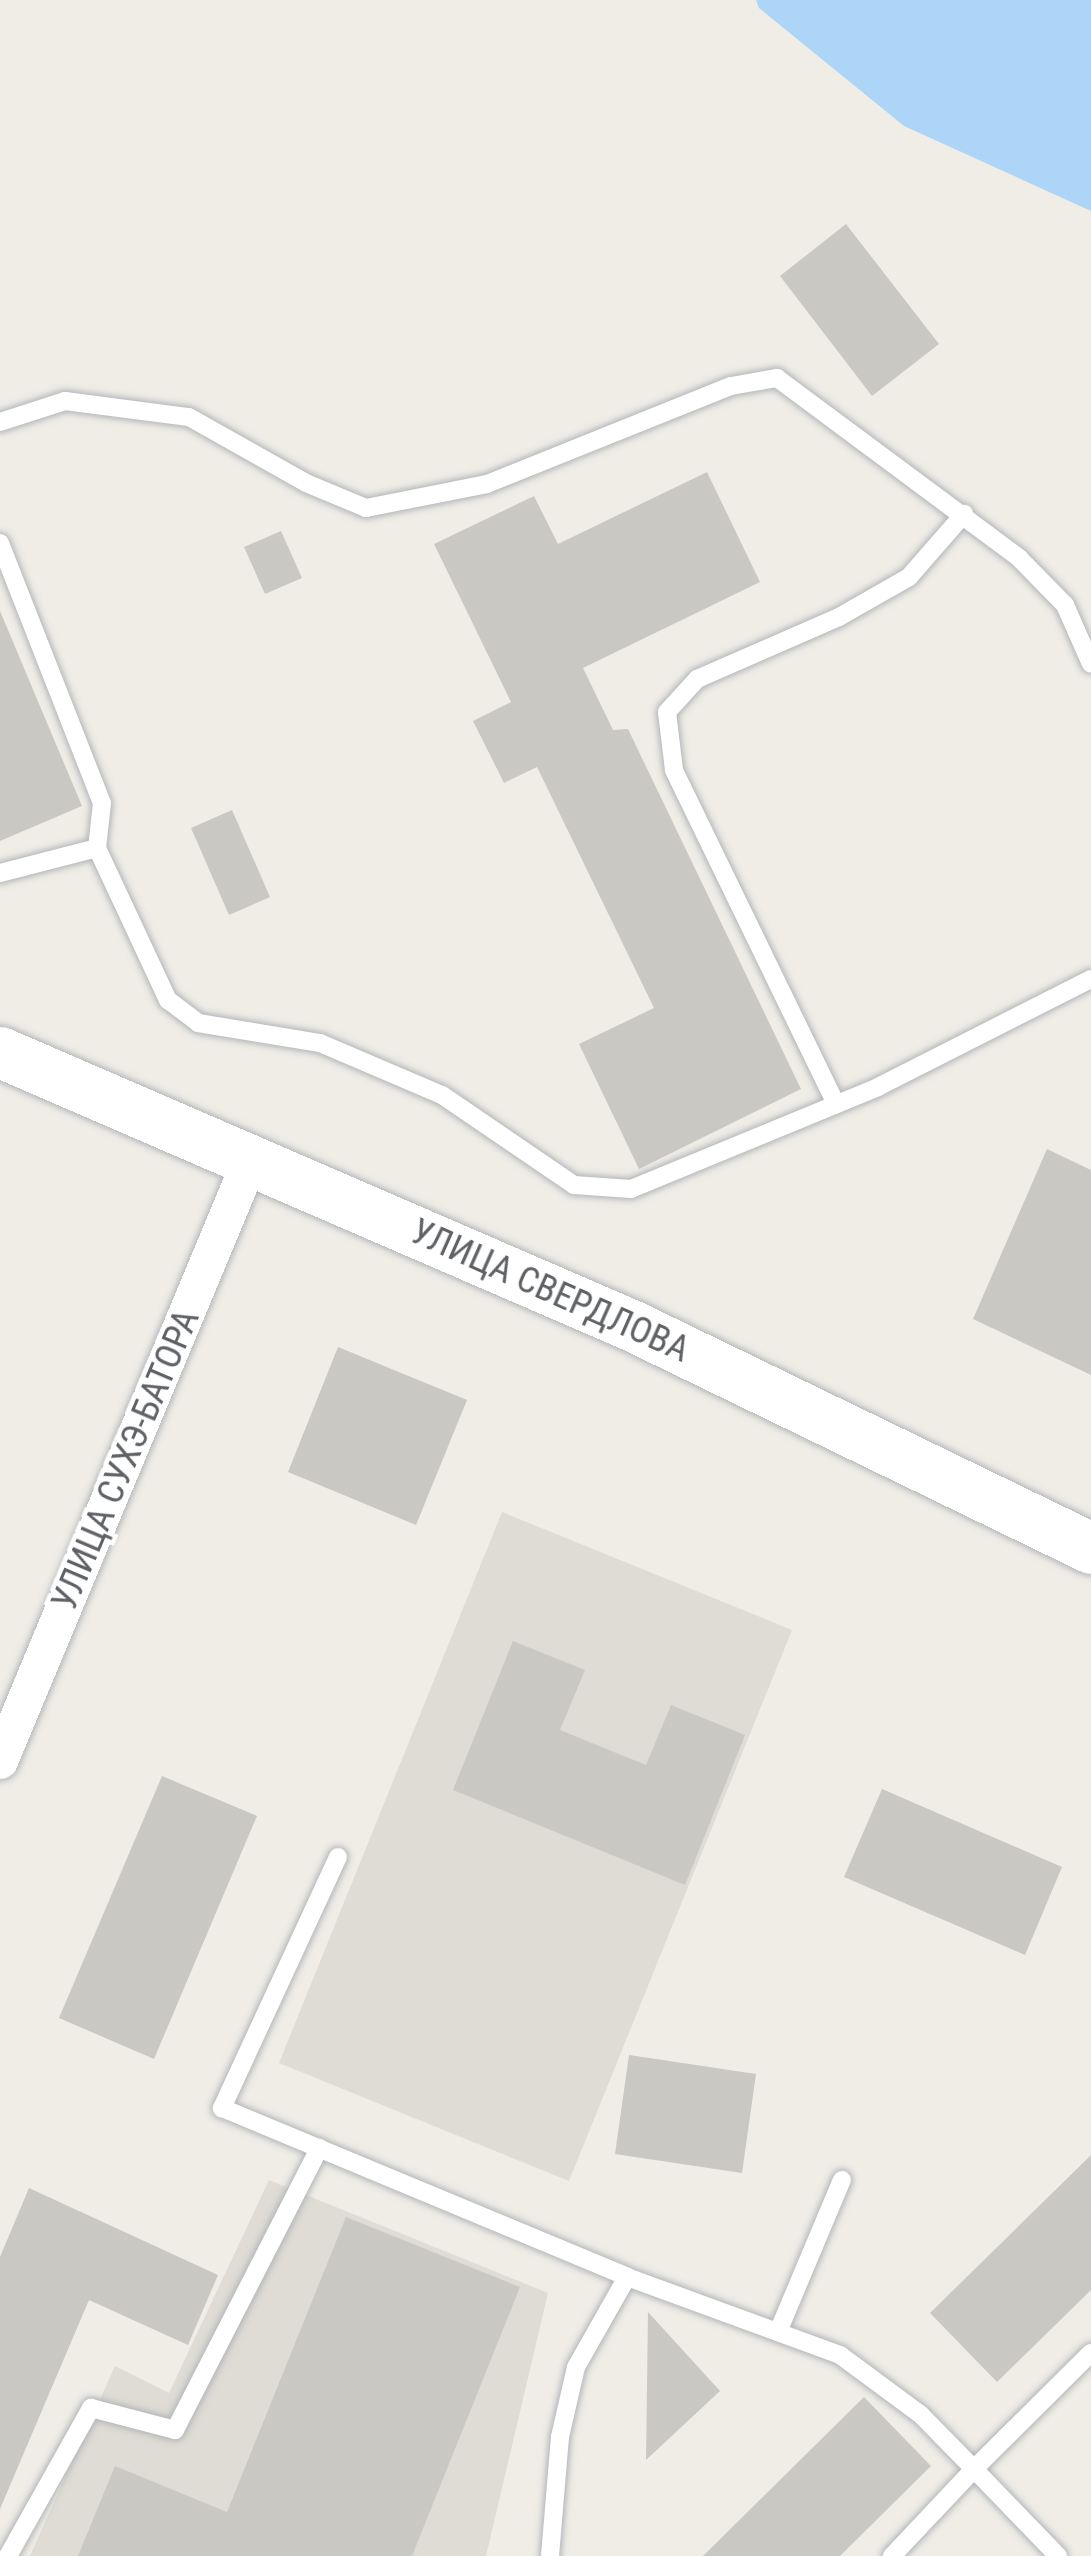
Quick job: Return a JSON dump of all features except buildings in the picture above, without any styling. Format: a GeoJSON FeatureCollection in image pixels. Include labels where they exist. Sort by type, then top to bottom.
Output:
{"type":"FeatureCollection","features":[{"type":"Feature","properties":{"kind":"main road","name":"УЛИЦА СВЕРДЛОВА"},"geometry":{"type":"LineString","coordinates":[[0,1052],[631,1325],[1091,1548]]}},
{"type":"Feature","properties":{"kind":"street","name":"УЛИЦА СУХЭ-БАТОРА"},"geometry":{"type":"LineString","coordinates":[[0,1761],[251,1159]]}},
{"type":"Feature","properties":{"kind":"lane"},"geometry":{"type":"LineString","coordinates":[[0,422],[65,401],[189,417],[306,483],[366,508],[487,484],[731,386],[777,379],[1019,558],[1065,605],[1091,664]]}},
{"type":"Feature","properties":{"kind":"lane"},"geometry":{"type":"LineString","coordinates":[[836,1104],[674,770],[667,712],[697,679],[839,617],[909,577],[964,514]]}},
{"type":"Feature","properties":{"kind":"lane"},"geometry":{"type":"LineString","coordinates":[[0,543],[102,803],[97,848],[168,1000],[197,1023],[320,1043],[442,1095],[574,1186],[631,1189],[836,1104],[1091,980]]}},
{"type":"Feature","properties":{"kind":"lane"},"geometry":{"type":"LineString","coordinates":[[0,873],[97,848]]}},
{"type":"Feature","properties":{"kind":"lane"},"geometry":{"type":"LineString","coordinates":[[338,1857],[222,2108],[627,2277],[840,2355],[921,2415],[1058,2556]]}},
{"type":"Feature","properties":{"kind":"lane"},"geometry":{"type":"LineString","coordinates":[[8,2556],[91,2408],[175,2430],[320,2148]]}},
{"type":"Feature","properties":{"kind":"lane"},"geometry":{"type":"LineString","coordinates":[[778,2332],[842,2180]]}},
{"type":"Feature","properties":{"kind":"lane"},"geometry":{"type":"LineString","coordinates":[[550,2556],[560,2437],[576,2366],[627,2277]]}},
{"type":"Feature","properties":{"kind":"lane"},"geometry":{"type":"LineString","coordinates":[[892,2556],[1091,2354]]}},
{"type":"Feature","properties":{"kind":"shaded area"},"geometry":{"type":"Polygon","coordinates":[[[502,1512],[792,1630],[569,2181],[279,2063],[502,1512]]]}},
{"type":"Feature","properties":{"kind":"shaded area"},"geometry":{"type":"Polygon","coordinates":[[[269,2180],[548,2293],[486,2556],[30,2556],[115,2366],[169,2393],[269,2180]]]}},
{"type":"Feature","properties":{"kind":"water"},"geometry":{"type":"Polygon","coordinates":[[[756,0],[1091,0],[1091,211],[904,126],[759,8],[756,0]]]}}]}
